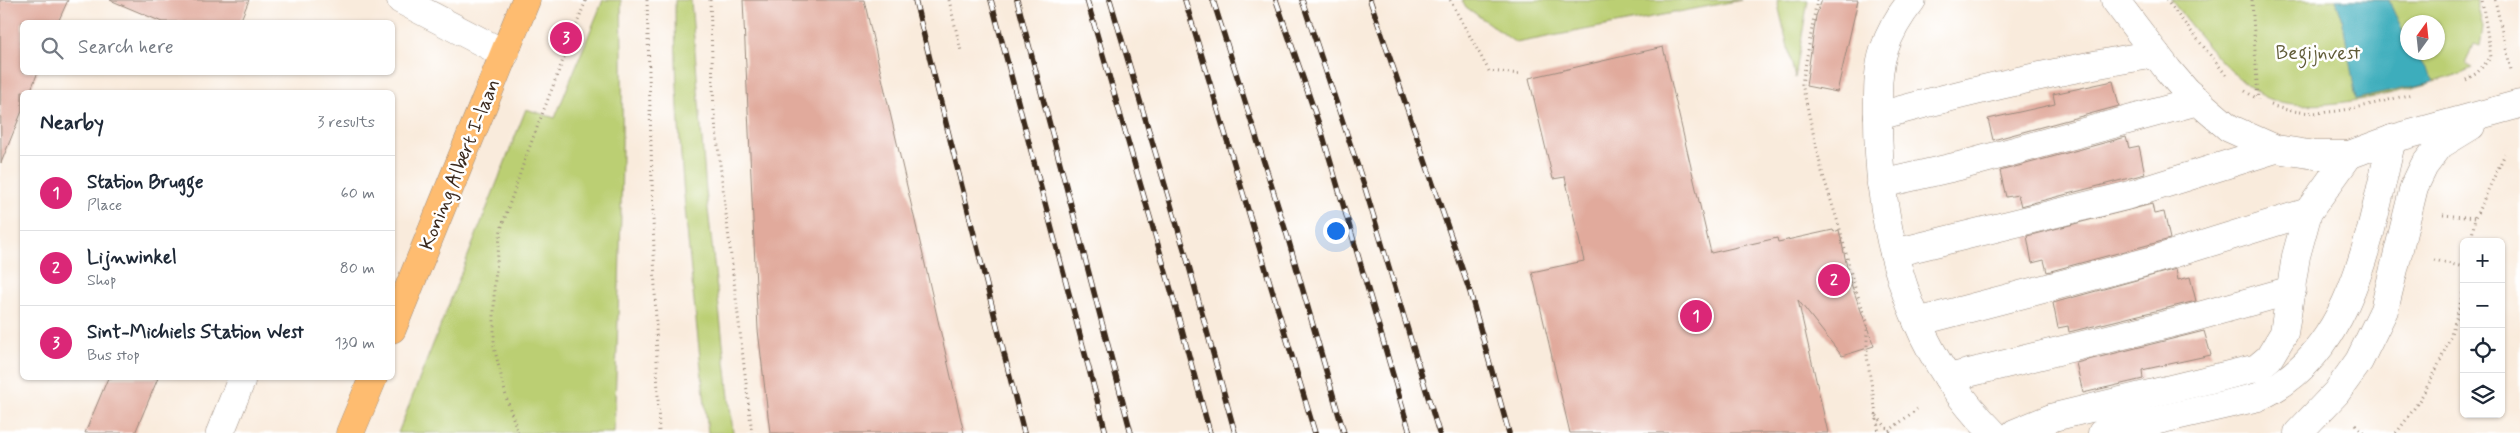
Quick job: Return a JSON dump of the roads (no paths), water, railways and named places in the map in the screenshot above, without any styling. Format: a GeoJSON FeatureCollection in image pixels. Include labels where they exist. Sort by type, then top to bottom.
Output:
{"type":"FeatureCollection","features":[{"type":"Feature","properties":{"kind":"main road","name":"Koning Albert I-laan"},"geometry":{"type":"LineString","coordinates":[[395,322],[526,0]]}},
{"type":"Feature","properties":{"kind":"main road"},"geometry":{"type":"LineString","coordinates":[[350,433],[372,380]]}},
{"type":"Feature","properties":{"kind":"street"},"geometry":{"type":"LineString","coordinates":[[401,0],[505,54]]}},
{"type":"Feature","properties":{"kind":"street"},"geometry":{"type":"LineString","coordinates":[[1912,0],[1900,16],[1884,49],[1878,93],[1881,184],[1894,253],[1917,322],[1948,378],[1973,413],[1993,433]]}},
{"type":"Feature","properties":{"kind":"street"},"geometry":{"type":"LineString","coordinates":[[2115,0],[2168,70],[2198,102],[2229,128],[2276,149],[2315,155],[2349,155],[2392,139],[2512,106]]}},
{"type":"Feature","properties":{"kind":"street"},"geometry":{"type":"LineString","coordinates":[[1878,116],[2078,66],[2156,54]]}},
{"type":"Feature","properties":{"kind":"street"},"geometry":{"type":"LineString","coordinates":[[1881,184],[1959,166],[2198,102]]}},
{"type":"Feature","properties":{"kind":"street"},"geometry":{"type":"LineString","coordinates":[[2298,433],[2336,393],[2360,361],[2384,310],[2414,186],[2424,166],[2440,146],[2512,106]]}},
{"type":"Feature","properties":{"kind":"street"},"geometry":{"type":"LineString","coordinates":[[2102,433],[2258,397],[2277,388],[2293,377],[2315,354],[2350,296],[2362,260],[2392,139]]}},
{"type":"Feature","properties":{"kind":"street"},"geometry":{"type":"LineString","coordinates":[[1894,253],[2126,196],[2276,149]]}},
{"type":"Feature","properties":{"kind":"street"},"geometry":{"type":"LineString","coordinates":[[2015,433],[2054,417],[2257,368],[2269,358],[2284,333],[2296,256],[2308,212],[2349,155]]}},
{"type":"Feature","properties":{"kind":"street"},"geometry":{"type":"LineString","coordinates":[[1917,322],[2150,262],[2308,212]]}},
{"type":"Feature","properties":{"kind":"street"},"geometry":{"type":"LineString","coordinates":[[1948,378],[2181,321],[2292,290]]}},
{"type":"Feature","properties":{"kind":"street"},"geometry":{"type":"LineString","coordinates":[[220,433],[240,381]]}},
{"type":"Feature","properties":{"kind":"water"},"geometry":{"type":"Polygon","coordinates":[[[2336,0],[2389,0],[2400,24],[2400,60],[2420,60],[2434,82],[2356,99],[2342,17],[2336,0]]]}},
{"type":"Feature","properties":{"kind":"railway"},"geometry":{"type":"LineString","coordinates":[[915,0],[1024,433]]}},
{"type":"Feature","properties":{"kind":"railway"},"geometry":{"type":"LineString","coordinates":[[991,0],[1106,433]]}},
{"type":"Feature","properties":{"kind":"railway"},"geometry":{"type":"LineString","coordinates":[[1017,0],[1131,433]]}},
{"type":"Feature","properties":{"kind":"railway"},"geometry":{"type":"LineString","coordinates":[[1087,0],[1171,290],[1210,433]]}},
{"type":"Feature","properties":{"kind":"railway"},"geometry":{"type":"LineString","coordinates":[[1110,0],[1187,259],[1235,433]]}},
{"type":"Feature","properties":{"kind":"railway"},"geometry":{"type":"LineString","coordinates":[[1185,0],[1315,433]]}},
{"type":"Feature","properties":{"kind":"railway"},"geometry":{"type":"LineString","coordinates":[[1213,0],[1287,235],[1344,433]]}},
{"type":"Feature","properties":{"kind":"railway"},"geometry":{"type":"LineString","coordinates":[[1276,0],[1323,136],[1410,433]]}},
{"type":"Feature","properties":{"kind":"railway"},"geometry":{"type":"LineString","coordinates":[[1302,0],[1365,188],[1439,433]]}},
{"type":"Feature","properties":{"kind":"railway"},"geometry":{"type":"LineString","coordinates":[[1370,0],[1470,292],[1509,433]]}},
{"type":"Feature","properties":{"kind":"place","name":"Sint-Michiels Station West"},"geometry":{"type":"Point","coordinates":[566,38]}},
{"type":"Feature","properties":{"kind":"place","name":"Lijnwinkel"},"geometry":{"type":"Point","coordinates":[1834,280]}},
{"type":"Feature","properties":{"kind":"place","name":"Station Brugge"},"geometry":{"type":"Point","coordinates":[1696,316]}},
{"type":"Feature","properties":{"kind":"park label","name":"Begijnvest"},"geometry":{"type":"Point","coordinates":[2318,52]}}]}
